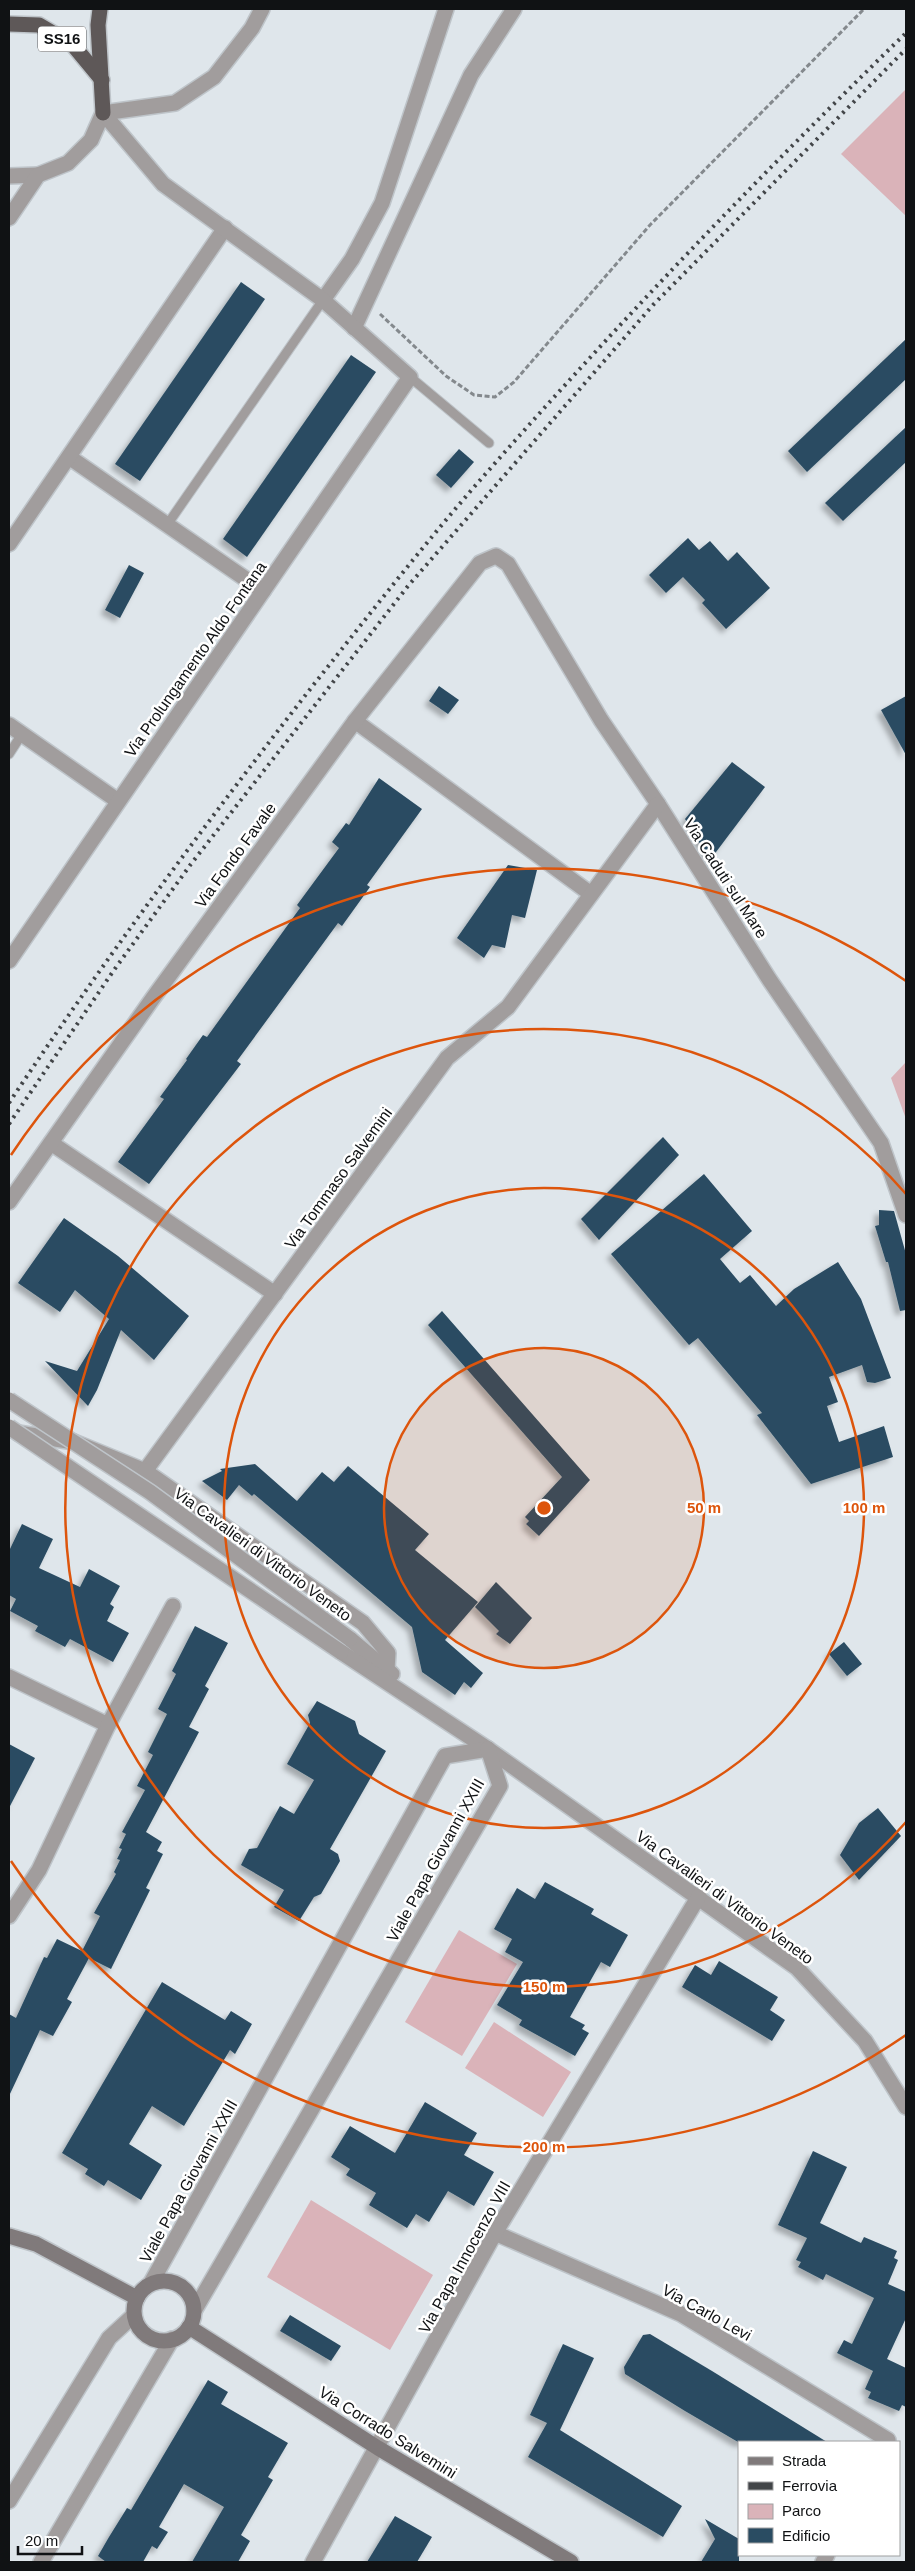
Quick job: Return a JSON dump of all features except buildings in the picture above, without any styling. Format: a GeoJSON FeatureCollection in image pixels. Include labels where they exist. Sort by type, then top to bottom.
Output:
{"type":"FeatureCollection","features":[{"type":"Feature","properties":{"kind":"highway","name":"SS16"},"geometry":{"type":"LineString","coordinates":[[100,9],[98,25],[103,113]]}},
{"type":"Feature","properties":{"kind":"highway","name":"SS16"},"geometry":{"type":"LineString","coordinates":[[9,24],[38,25],[73,45],[102,80]]}},
{"type":"Feature","properties":{"kind":"main road"},"geometry":{"type":"LineString","coordinates":[[9,2236],[36,2244],[137,2298],[134,2315],[136,2323],[147,2336],[164,2341],[179,2337],[189,2327]]}},
{"type":"Feature","properties":{"kind":"main road","name":"Viale Papa Giovanni XXIII"},"geometry":{"type":"LineString","coordinates":[[137,2298],[142,2289],[151,2283],[161,2280],[180,2285],[192,2301],[194,2311],[189,2327]]}},
{"type":"Feature","properties":{"kind":"main road","name":"Via Corrado Salvemini"},"geometry":{"type":"LineString","coordinates":[[189,2327],[378,2448],[571,2562]]}},
{"type":"Feature","properties":{"kind":"street"},"geometry":{"type":"LineString","coordinates":[[103,113],[175,103],[214,77],[252,28],[262,9]]}},
{"type":"Feature","properties":{"kind":"street"},"geometry":{"type":"LineString","coordinates":[[323,300],[352,259],[382,203],[446,9]]}},
{"type":"Feature","properties":{"kind":"street"},"geometry":{"type":"LineString","coordinates":[[354,328],[471,75],[514,9]]}},
{"type":"Feature","properties":{"kind":"street"},"geometry":{"type":"LineString","coordinates":[[9,176],[38,175],[68,163],[91,140],[103,113]]}},
{"type":"Feature","properties":{"kind":"street"},"geometry":{"type":"LineString","coordinates":[[103,113],[162,184],[323,300],[410,377]]}},
{"type":"Feature","properties":{"kind":"street"},"geometry":{"type":"LineString","coordinates":[[9,218],[38,175]]}},
{"type":"Feature","properties":{"kind":"street"},"geometry":{"type":"LineString","coordinates":[[9,544],[225,228]]}},
{"type":"Feature","properties":{"kind":"street","name":"Via Prolungamento Aldo Fontana"},"geometry":{"type":"LineString","coordinates":[[9,961],[410,377]]}},
{"type":"Feature","properties":{"kind":"street"},"geometry":{"type":"LineString","coordinates":[[69,457],[263,591]]}},
{"type":"Feature","properties":{"kind":"street","name":"Via Fondo Favale"},"geometry":{"type":"LineString","coordinates":[[9,1202],[164,982],[355,721],[480,563],[496,556],[508,564]]}},
{"type":"Feature","properties":{"kind":"street","name":"Via Caduti sul Mare"},"geometry":{"type":"LineString","coordinates":[[508,564],[601,720],[658,804],[769,979],[881,1143],[906,1215]]}},
{"type":"Feature","properties":{"kind":"street"},"geometry":{"type":"LineString","coordinates":[[355,721],[591,894]]}},
{"type":"Feature","properties":{"kind":"street"},"geometry":{"type":"LineString","coordinates":[[9,725],[118,801]]}},
{"type":"Feature","properties":{"kind":"street","name":"Via Tommaso Salvemini"},"geometry":{"type":"LineString","coordinates":[[145,1471],[447,1058],[508,1007],[658,804]]}},
{"type":"Feature","properties":{"kind":"street"},"geometry":{"type":"LineString","coordinates":[[51,1143],[274,1294]]}},
{"type":"Feature","properties":{"kind":"street","name":"Via Cavalieri di Vittorio Veneto"},"geometry":{"type":"LineString","coordinates":[[9,1400],[150,1492],[345,1646],[488,1749],[699,1896],[797,1968],[865,2041],[906,2107]]}},
{"type":"Feature","properties":{"kind":"street","name":"Via Cavalieri di Vittorio Veneto"},"geometry":{"type":"LineString","coordinates":[[9,1426],[345,1646],[387,1670],[488,1749]]}},
{"type":"Feature","properties":{"kind":"street"},"geometry":{"type":"LineString","coordinates":[[9,1432],[74,1442],[145,1471],[363,1623],[388,1653],[387,1670]]}},
{"type":"Feature","properties":{"kind":"street"},"geometry":{"type":"LineString","coordinates":[[9,1916],[39,1870],[108,1725],[173,1606]]}},
{"type":"Feature","properties":{"kind":"street"},"geometry":{"type":"LineString","coordinates":[[9,1677],[108,1725]]}},
{"type":"Feature","properties":{"kind":"street","name":"Viale Papa Giovanni XXIII"},"geometry":{"type":"LineString","coordinates":[[151,2283],[445,1756],[488,1749],[500,1786],[194,2311]]}},
{"type":"Feature","properties":{"kind":"street","name":"Via Papa Innocenzo VIII"},"geometry":{"type":"LineString","coordinates":[[313,2562],[378,2448],[495,2233],[699,1896]]}},
{"type":"Feature","properties":{"kind":"street","name":"Via Carlo Levi"},"geometry":{"type":"LineString","coordinates":[[495,2233],[682,2314],[888,2441]]}},
{"type":"Feature","properties":{"kind":"street"},"geometry":{"type":"LineString","coordinates":[[9,2502],[109,2338],[134,2315]]}},
{"type":"Feature","properties":{"kind":"street"},"geometry":{"type":"LineString","coordinates":[[41,2562],[172,2339]]}},
{"type":"Feature","properties":{"kind":"lane"},"geometry":{"type":"LineString","coordinates":[[167,525],[323,300]]}},
{"type":"Feature","properties":{"kind":"lane"},"geometry":{"type":"LineString","coordinates":[[410,377],[489,443]]}},
{"type":"Feature","properties":{"kind":"lane"},"geometry":{"type":"LineString","coordinates":[[9,754],[22,734]]}},
{"type":"Feature","properties":{"kind":"path"},"geometry":{"type":"LineString","coordinates":[[366,302],[446,376],[474,395],[495,397],[514,382],[650,225],[864,9]]}},
{"type":"Feature","properties":{"kind":"green space"},"geometry":{"type":"Polygon","coordinates":[[[906,89],[906,216],[841,154],[906,89]]]}},
{"type":"Feature","properties":{"kind":"green space"},"geometry":{"type":"Polygon","coordinates":[[[906,1062],[906,1119],[891,1078],[906,1062]]]}},
{"type":"Feature","properties":{"kind":"green space"},"geometry":{"type":"Polygon","coordinates":[[[459,1930],[517,1964],[462,2056],[405,2022],[459,1930]]]}},
{"type":"Feature","properties":{"kind":"green space"},"geometry":{"type":"Polygon","coordinates":[[[494,2022],[571,2072],[543,2117],[465,2068],[494,2022]]]}},
{"type":"Feature","properties":{"kind":"green space"},"geometry":{"type":"Polygon","coordinates":[[[311,2200],[433,2275],[390,2350],[267,2277],[311,2200]]]}},
{"type":"Feature","properties":{"kind":"railway"},"geometry":{"type":"LineString","coordinates":[[9,1103],[119,944],[194,841],[311,688],[443,523],[539,414],[641,303],[745,193],[906,33]]}},
{"type":"Feature","properties":{"kind":"railway"},"geometry":{"type":"LineString","coordinates":[[9,1124],[114,970],[191,864],[408,586],[653,305],[906,49]]}}]}
